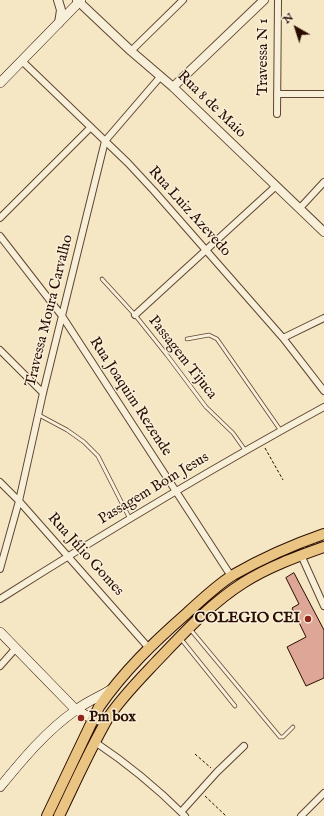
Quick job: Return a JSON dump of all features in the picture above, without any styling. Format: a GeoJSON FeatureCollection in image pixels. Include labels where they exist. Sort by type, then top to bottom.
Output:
{"type":"FeatureCollection","features":[{"type":"Feature","properties":{"kind":"main road"},"geometry":{"type":"LineString","coordinates":[[0,83],[79,1]]}},
{"type":"Feature","properties":{"kind":"main road"},"geometry":{"type":"LineString","coordinates":[[47,816],[99,707],[110,690],[148,647],[231,576],[285,549],[324,534]]}},
{"type":"Feature","properties":{"kind":"main road"},"geometry":{"type":"LineString","coordinates":[[59,816],[95,742],[109,717],[124,698],[189,627],[243,583],[265,571],[324,547]]}},
{"type":"Feature","properties":{"kind":"main road"},"geometry":{"type":"LineString","coordinates":[[207,595],[215,605]]}},
{"type":"Feature","properties":{"kind":"main road"},"geometry":{"type":"LineString","coordinates":[[0,632],[76,710],[93,719],[100,720],[109,717]]}},
{"type":"Feature","properties":{"kind":"main road"},"geometry":{"type":"LineString","coordinates":[[148,647],[159,659]]}},
{"type":"Feature","properties":{"kind":"main road"},"geometry":{"type":"LineString","coordinates":[[0,787],[38,743],[76,710],[110,690]]}},
{"type":"Feature","properties":{"kind":"street"},"geometry":{"type":"LineString","coordinates":[[58,0],[61,10],[59,23]]}},
{"type":"Feature","properties":{"kind":"street"},"geometry":{"type":"LineString","coordinates":[[131,51],[183,0]]}},
{"type":"Feature","properties":{"kind":"street"},"geometry":{"type":"LineString","coordinates":[[173,87],[264,0]]}},
{"type":"Feature","properties":{"kind":"street","name":"Travessa N 1"},"geometry":{"type":"LineString","coordinates":[[277,114],[278,0]]}},
{"type":"Feature","properties":{"kind":"street","name":"Rua 8 de Maio"},"geometry":{"type":"LineString","coordinates":[[79,1],[131,51],[173,87],[324,232]]}},
{"type":"Feature","properties":{"kind":"street","name":"Rua Luiz Azevedo"},"geometry":{"type":"LineString","coordinates":[[22,61],[128,163],[207,250],[283,338],[324,391]]}},
{"type":"Feature","properties":{"kind":"street","name":"Travessa Moura Carvalho"},"geometry":{"type":"LineString","coordinates":[[0,569],[19,501],[43,393],[104,141],[161,76]]}},
{"type":"Feature","properties":{"kind":"street"},"geometry":{"type":"LineString","coordinates":[[277,94],[324,94]]}},
{"type":"Feature","properties":{"kind":"street"},"geometry":{"type":"LineString","coordinates":[[0,218],[91,128]]}},
{"type":"Feature","properties":{"kind":"street"},"geometry":{"type":"LineString","coordinates":[[300,208],[324,182]]}},
{"type":"Feature","properties":{"kind":"street"},"geometry":{"type":"LineString","coordinates":[[135,315],[276,186]]}},
{"type":"Feature","properties":{"kind":"street","name":"Rua Joaquim Rezende"},"geometry":{"type":"LineString","coordinates":[[0,236],[62,316],[231,576]]}},
{"type":"Feature","properties":{"kind":"street"},"geometry":{"type":"LineString","coordinates":[[283,338],[324,318]]}},
{"type":"Feature","properties":{"kind":"street"},"geometry":{"type":"LineString","coordinates":[[0,350],[43,393]]}},
{"type":"Feature","properties":{"kind":"street","name":"Passagem Bom Jesus"},"geometry":{"type":"LineString","coordinates":[[0,599],[68,556],[245,450],[324,407]]}},
{"type":"Feature","properties":{"kind":"street","name":"Rua Júlio Gomes"},"geometry":{"type":"LineString","coordinates":[[0,482],[19,501],[148,647]]}},
{"type":"Feature","properties":{"kind":"street"},"geometry":{"type":"LineString","coordinates":[[301,556],[324,606]]}},
{"type":"Feature","properties":{"kind":"street"},"geometry":{"type":"LineString","coordinates":[[0,666],[16,648]]}},
{"type":"Feature","properties":{"kind":"street"},"geometry":{"type":"LineString","coordinates":[[95,742],[128,765],[183,814],[216,773],[244,746]]}},
{"type":"Feature","properties":{"kind":"street"},"geometry":{"type":"LineString","coordinates":[[301,816],[324,793]]}},
{"type":"Feature","properties":{"kind":"lane","name":"Passagem Tijuca"},"geometry":{"type":"LineString","coordinates":[[102,279],[135,315],[206,407],[233,433],[245,450]]}},
{"type":"Feature","properties":{"kind":"lane"},"geometry":{"type":"LineString","coordinates":[[187,339],[209,335],[218,339],[281,431]]}},
{"type":"Feature","properties":{"kind":"lane"},"geometry":{"type":"LineString","coordinates":[[39,415],[68,430],[84,442],[98,456],[130,519]]}},
{"type":"Feature","properties":{"kind":"lane"},"geometry":{"type":"LineString","coordinates":[[189,627],[280,737],[283,737],[293,728]]}},
{"type":"Feature","properties":{"kind":"lane"},"geometry":{"type":"LineString","coordinates":[[180,637],[235,706]]}},
{"type":"Feature","properties":{"kind":"path"},"geometry":{"type":"LineString","coordinates":[[261,442],[283,480]]}},
{"type":"Feature","properties":{"kind":"path"},"geometry":{"type":"LineString","coordinates":[[195,754],[216,773]]}},
{"type":"Feature","properties":{"kind":"path"},"geometry":{"type":"LineString","coordinates":[[200,791],[226,816]]}},
{"type":"Feature","properties":{"kind":"building","name":"COLEGIO CEI"},"geometry":{"type":"Polygon","coordinates":[[[294,573],[324,630],[324,678],[306,686],[287,647],[306,637],[292,608],[299,604],[286,578],[294,573]]]}},
{"type":"Feature","properties":{"kind":"place","name":"COLEGIO CEI"},"geometry":{"type":"Point","coordinates":[308,619]}},
{"type":"Feature","properties":{"kind":"place","name":"Pm box"},"geometry":{"type":"Point","coordinates":[81,718]}}]}
